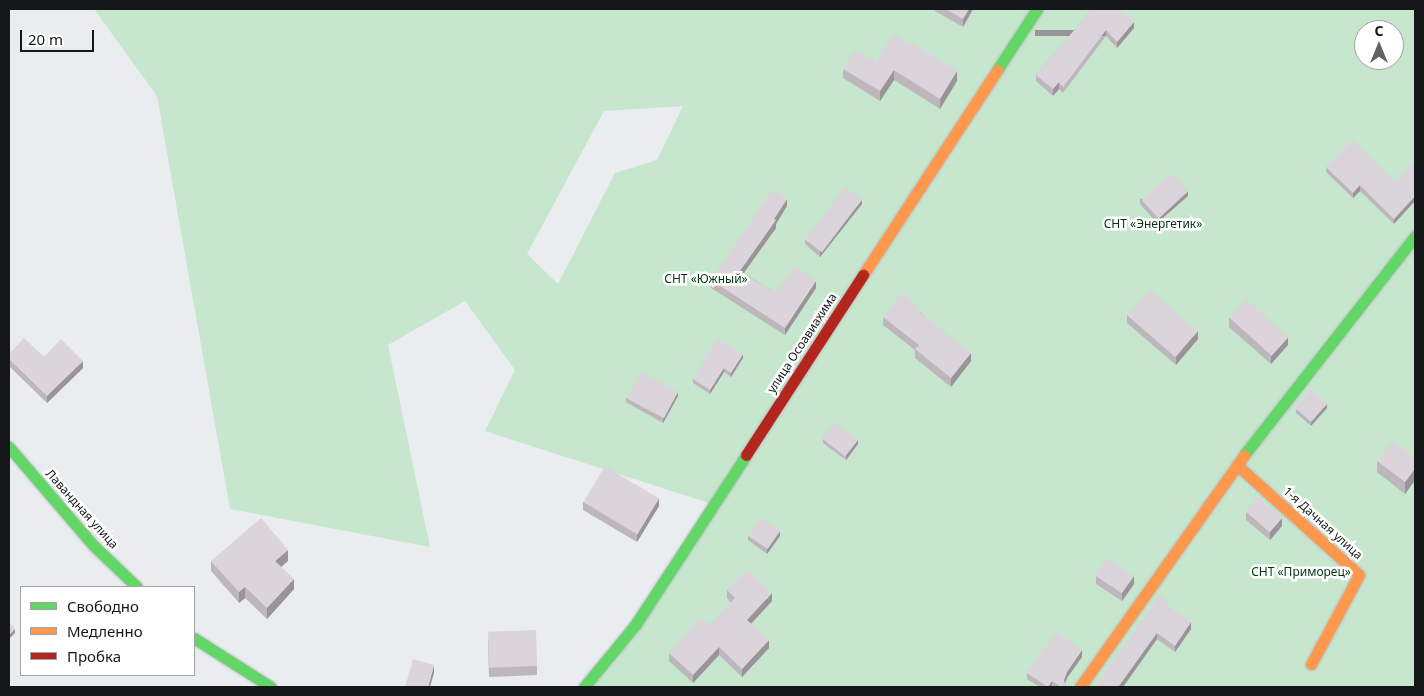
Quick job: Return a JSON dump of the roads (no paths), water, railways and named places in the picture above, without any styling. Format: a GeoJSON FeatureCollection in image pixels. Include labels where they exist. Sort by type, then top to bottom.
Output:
{"type":"FeatureCollection","features":[{"type":"Feature","properties":{"kind":"street","name":"улица Осоавиахима"},"geometry":{"type":"LineString","coordinates":[[584,687],[636,624],[1037,9]]}},
{"type":"Feature","properties":{"kind":"street"},"geometry":{"type":"LineString","coordinates":[[1080,687],[1237,465],[1415,236]]}},
{"type":"Feature","properties":{"kind":"street","name":"Лавандная улица"},"geometry":{"type":"LineString","coordinates":[[9,448],[94,546],[136,586]]}},
{"type":"Feature","properties":{"kind":"street","name":"1-я Дачная улица"},"geometry":{"type":"LineString","coordinates":[[1237,465],[1359,575],[1311,664]]}},
{"type":"Feature","properties":{"kind":"street"},"geometry":{"type":"LineString","coordinates":[[195,639],[271,687]]}},
{"type":"Feature","properties":{"kind":"park label","name":"СНТ «Энергетик»"},"geometry":{"type":"Point","coordinates":[1153,224]}},
{"type":"Feature","properties":{"kind":"park label","name":"СНТ «Южный»"},"geometry":{"type":"Point","coordinates":[706,279]}},
{"type":"Feature","properties":{"kind":"park label","name":"СНТ «Приморец»"},"geometry":{"type":"Point","coordinates":[1301,572]}}]}
